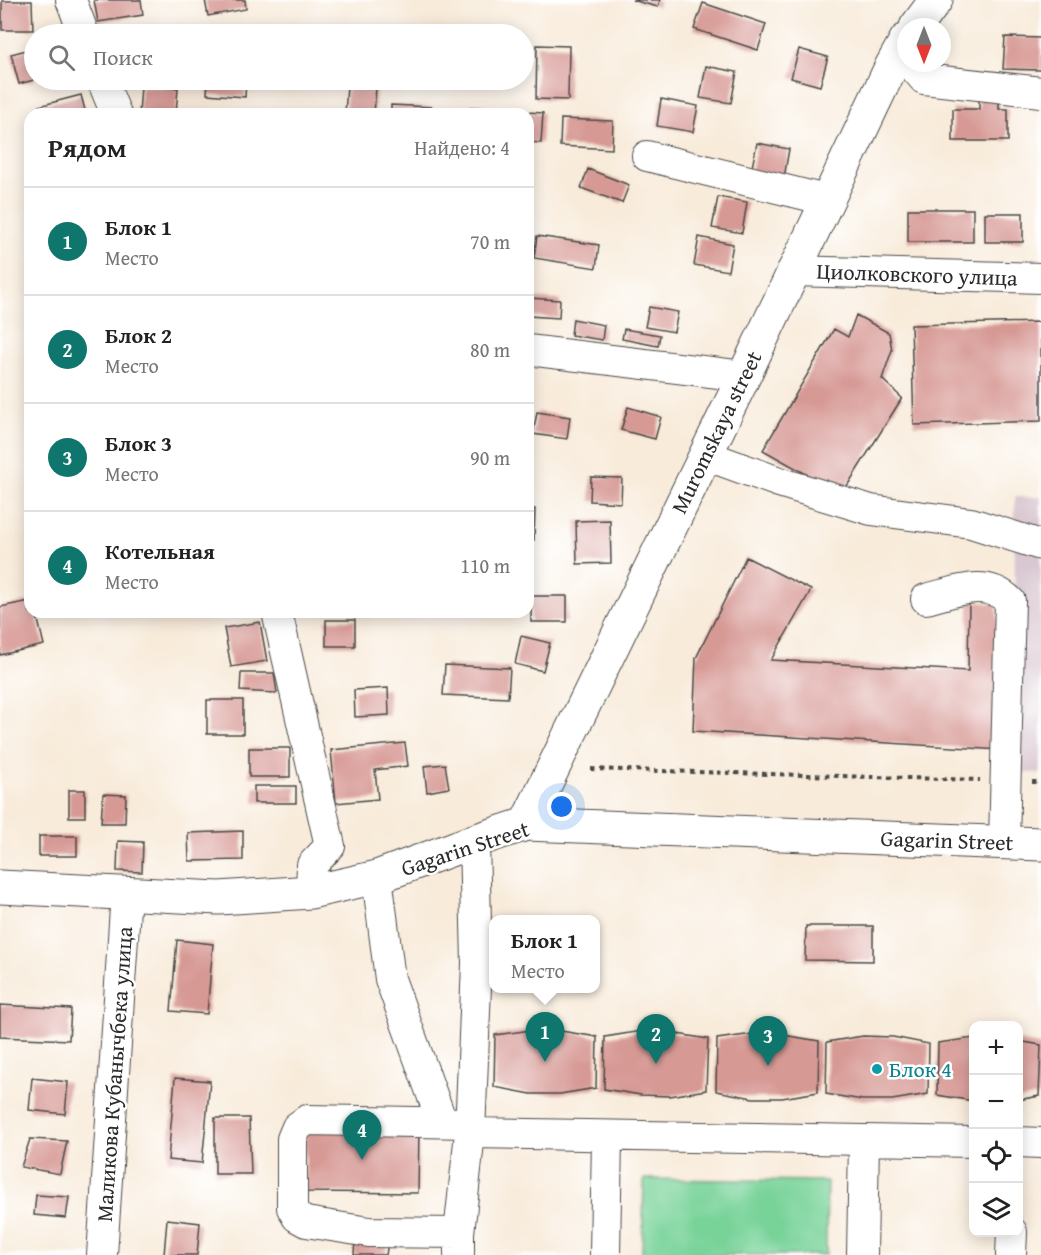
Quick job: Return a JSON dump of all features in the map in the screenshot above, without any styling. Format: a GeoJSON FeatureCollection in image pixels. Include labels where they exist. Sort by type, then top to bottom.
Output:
{"type":"FeatureCollection","features":[{"type":"Feature","properties":{"kind":"main road","name":"Muromskaya street"},"geometry":{"type":"LineString","coordinates":[[925,18],[936,0]]}},
{"type":"Feature","properties":{"kind":"main road","name":"Muromskaya street"},"geometry":{"type":"LineString","coordinates":[[526,824],[744,376],[826,200],[897,67]]}},
{"type":"Feature","properties":{"kind":"main road","name":"Gagarin Street"},"geometry":{"type":"LineString","coordinates":[[0,887],[219,898],[311,892],[377,877],[526,824],[1041,844]]}},
{"type":"Feature","properties":{"kind":"street"},"geometry":{"type":"LineString","coordinates":[[70,0],[80,24]]}},
{"type":"Feature","properties":{"kind":"street"},"geometry":{"type":"LineString","coordinates":[[920,72],[924,79],[1041,92]]}},
{"type":"Feature","properties":{"kind":"street"},"geometry":{"type":"LineString","coordinates":[[106,90],[114,108]]}},
{"type":"Feature","properties":{"kind":"street"},"geometry":{"type":"LineString","coordinates":[[647,156],[826,200]]}},
{"type":"Feature","properties":{"kind":"street","name":"Циолковского улица"},"geometry":{"type":"LineString","coordinates":[[792,271],[1041,278]]}},
{"type":"Feature","properties":{"kind":"street"},"geometry":{"type":"LineString","coordinates":[[534,351],[744,376]]}},
{"type":"Feature","properties":{"kind":"street"},"geometry":{"type":"LineString","coordinates":[[705,455],[779,482],[871,510],[970,523],[1041,545]]}},
{"type":"Feature","properties":{"kind":"street"},"geometry":{"type":"LineString","coordinates":[[926,599],[979,586],[999,592],[1010,602],[1004,843]]}},
{"type":"Feature","properties":{"kind":"street"},"geometry":{"type":"LineString","coordinates":[[278,618],[330,846],[312,865],[311,892]]}},
{"type":"Feature","properties":{"kind":"street"},"geometry":{"type":"LineString","coordinates":[[474,841],[477,963],[461,1126],[459,1244],[306,1222],[297,1217],[292,1208],[292,1139],[297,1127],[307,1120],[461,1126],[607,1136],[969,1142]]}},
{"type":"Feature","properties":{"kind":"street"},"geometry":{"type":"LineString","coordinates":[[377,877],[390,979],[461,1126]]}},
{"type":"Feature","properties":{"kind":"street","name":"Маликова Кубанычбека улица"},"geometry":{"type":"LineString","coordinates":[[102,1255],[126,893]]}},
{"type":"Feature","properties":{"kind":"street"},"geometry":{"type":"LineString","coordinates":[[605,1255],[607,1136]]}},
{"type":"Feature","properties":{"kind":"street"},"geometry":{"type":"LineString","coordinates":[[862,1255],[864,1140]]}},
{"type":"Feature","properties":{"kind":"street"},"geometry":{"type":"LineString","coordinates":[[1023,1142],[1041,1143]]}},
{"type":"Feature","properties":{"kind":"street"},"geometry":{"type":"LineString","coordinates":[[1011,1255],[1012,1237]]}},
{"type":"Feature","properties":{"kind":"path"},"geometry":{"type":"LineString","coordinates":[[591,769],[1041,782]]}},
{"type":"Feature","properties":{"kind":"shaded area"},"geometry":{"type":"Polygon","coordinates":[[[1015,497],[1041,497],[1041,773],[1014,773],[1015,497]]]}},
{"type":"Feature","properties":{"kind":"green space"},"geometry":{"type":"Polygon","coordinates":[[[644,1179],[827,1181],[826,1255],[642,1255],[644,1179]]]}},
{"type":"Feature","properties":{"kind":"building"},"geometry":{"type":"Polygon","coordinates":[[[94,0],[141,0],[143,15],[98,22],[94,0]]]}},
{"type":"Feature","properties":{"kind":"building"},"geometry":{"type":"Polygon","coordinates":[[[205,0],[245,0],[246,9],[208,16],[205,0]]]}},
{"type":"Feature","properties":{"kind":"building"},"geometry":{"type":"Polygon","coordinates":[[[632,0],[660,0],[658,7],[632,0]]]}},
{"type":"Feature","properties":{"kind":"building"},"geometry":{"type":"Polygon","coordinates":[[[2,1],[32,1],[33,24],[24,24],[24,30],[2,30],[2,1]]]}},
{"type":"Feature","properties":{"kind":"building"},"geometry":{"type":"Polygon","coordinates":[[[703,3],[766,24],[758,50],[694,29],[703,3]]]}},
{"type":"Feature","properties":{"kind":"building"},"geometry":{"type":"Polygon","coordinates":[[[1005,37],[1041,38],[1041,70],[1003,69],[1005,37]]]}},
{"type":"Feature","properties":{"kind":"building"},"geometry":{"type":"Polygon","coordinates":[[[537,45],[569,46],[568,100],[536,99],[537,45]]]}},
{"type":"Feature","properties":{"kind":"building"},"geometry":{"type":"Polygon","coordinates":[[[799,49],[828,57],[820,86],[791,78],[799,49]]]}},
{"type":"Feature","properties":{"kind":"building"},"geometry":{"type":"Polygon","coordinates":[[[24,51],[24,83],[19,84],[11,54],[24,51]]]}},
{"type":"Feature","properties":{"kind":"building"},"geometry":{"type":"Polygon","coordinates":[[[706,66],[737,72],[731,103],[700,98],[706,66]]]}},
{"type":"Feature","properties":{"kind":"building"},"geometry":{"type":"Polygon","coordinates":[[[141,90],[178,90],[176,108],[139,108],[141,90]]]}},
{"type":"Feature","properties":{"kind":"building"},"geometry":{"type":"Polygon","coordinates":[[[207,90],[245,90],[245,97],[207,94],[207,90]]]}},
{"type":"Feature","properties":{"kind":"building"},"geometry":{"type":"Polygon","coordinates":[[[347,90],[376,90],[374,108],[345,108],[347,90]]]}},
{"type":"Feature","properties":{"kind":"building"},"geometry":{"type":"Polygon","coordinates":[[[81,95],[84,108],[40,108],[39,106],[81,95]]]}},
{"type":"Feature","properties":{"kind":"building"},"geometry":{"type":"Polygon","coordinates":[[[979,97],[999,97],[999,109],[1008,109],[1008,141],[953,141],[953,109],[979,109],[979,97]]]}},
{"type":"Feature","properties":{"kind":"building"},"geometry":{"type":"Polygon","coordinates":[[[661,99],[698,106],[693,132],[657,126],[661,99]]]}},
{"type":"Feature","properties":{"kind":"building"},"geometry":{"type":"Polygon","coordinates":[[[391,105],[432,107],[432,108],[391,108],[391,105]]]}},
{"type":"Feature","properties":{"kind":"building"},"geometry":{"type":"Polygon","coordinates":[[[534,112],[543,113],[541,143],[534,142],[534,112]]]}},
{"type":"Feature","properties":{"kind":"building"},"geometry":{"type":"Polygon","coordinates":[[[561,119],[613,121],[612,149],[560,146],[561,119]]]}},
{"type":"Feature","properties":{"kind":"building"},"geometry":{"type":"Polygon","coordinates":[[[757,143],[789,149],[784,178],[751,172],[757,143]]]}},
{"type":"Feature","properties":{"kind":"building"},"geometry":{"type":"Polygon","coordinates":[[[588,169],[629,185],[622,203],[581,188],[588,169]]]}},
{"type":"Feature","properties":{"kind":"building"},"geometry":{"type":"Polygon","coordinates":[[[718,197],[747,202],[742,233],[712,228],[718,197]]]}},
{"type":"Feature","properties":{"kind":"building"},"geometry":{"type":"Polygon","coordinates":[[[908,209],[973,209],[973,242],[908,242],[908,209]]]}},
{"type":"Feature","properties":{"kind":"building"},"geometry":{"type":"Polygon","coordinates":[[[985,213],[1023,213],[1023,242],[985,242],[985,213]]]}},
{"type":"Feature","properties":{"kind":"building"},"geometry":{"type":"Polygon","coordinates":[[[537,236],[599,245],[596,268],[534,258],[537,236]]]}},
{"type":"Feature","properties":{"kind":"building"},"geometry":{"type":"Polygon","coordinates":[[[699,237],[733,244],[728,271],[694,265],[699,237]]]}},
{"type":"Feature","properties":{"kind":"building"},"geometry":{"type":"Polygon","coordinates":[[[534,298],[560,300],[559,318],[534,316],[534,298]]]}},
{"type":"Feature","properties":{"kind":"building"},"geometry":{"type":"Polygon","coordinates":[[[649,307],[678,312],[674,332],[645,327],[649,307]]]}},
{"type":"Feature","properties":{"kind":"building"},"geometry":{"type":"Polygon","coordinates":[[[856,315],[889,333],[892,350],[882,379],[902,398],[842,494],[763,450],[834,329],[848,337],[856,315]]]}},
{"type":"Feature","properties":{"kind":"building"},"geometry":{"type":"Polygon","coordinates":[[[573,319],[604,325],[602,340],[571,335],[573,319]]]}},
{"type":"Feature","properties":{"kind":"building"},"geometry":{"type":"Polygon","coordinates":[[[1041,322],[1041,421],[914,425],[911,325],[1041,322]]]}},
{"type":"Feature","properties":{"kind":"building"},"geometry":{"type":"Polygon","coordinates":[[[624,329],[660,335],[658,346],[622,339],[624,329]]]}},
{"type":"Feature","properties":{"kind":"building"},"geometry":{"type":"Polygon","coordinates":[[[628,407],[661,417],[655,439],[621,430],[628,407]]]}},
{"type":"Feature","properties":{"kind":"building"},"geometry":{"type":"Polygon","coordinates":[[[537,412],[570,417],[567,439],[534,434],[537,412]]]}},
{"type":"Feature","properties":{"kind":"building"},"geometry":{"type":"Polygon","coordinates":[[[591,477],[622,478],[621,503],[590,501],[591,477]]]}},
{"type":"Feature","properties":{"kind":"building"},"geometry":{"type":"Polygon","coordinates":[[[610,520],[611,563],[577,564],[576,521],[610,520]]]}},
{"type":"Feature","properties":{"kind":"building"},"geometry":{"type":"Polygon","coordinates":[[[746,557],[811,590],[771,660],[968,671],[969,601],[997,604],[1001,750],[693,731],[696,658],[746,557]]]}},
{"type":"Feature","properties":{"kind":"building"},"geometry":{"type":"Polygon","coordinates":[[[534,596],[567,596],[567,622],[531,622],[531,618],[534,618],[534,596]]]}},
{"type":"Feature","properties":{"kind":"building"},"geometry":{"type":"Polygon","coordinates":[[[24,602],[24,618],[37,618],[44,645],[0,655],[0,607],[24,602]]]}},
{"type":"Feature","properties":{"kind":"building"},"geometry":{"type":"Polygon","coordinates":[[[326,620],[355,620],[355,646],[326,646],[326,620]]]}},
{"type":"Feature","properties":{"kind":"building"},"geometry":{"type":"Polygon","coordinates":[[[260,622],[267,661],[231,667],[224,628],[260,622]]]}},
{"type":"Feature","properties":{"kind":"building"},"geometry":{"type":"Polygon","coordinates":[[[521,636],[550,643],[543,671],[515,664],[521,636]]]}},
{"type":"Feature","properties":{"kind":"building"},"geometry":{"type":"Polygon","coordinates":[[[445,665],[510,668],[508,698],[443,695],[445,665]]]}},
{"type":"Feature","properties":{"kind":"building"},"geometry":{"type":"Polygon","coordinates":[[[241,673],[274,673],[277,693],[240,691],[241,673]]]}},
{"type":"Feature","properties":{"kind":"building"},"geometry":{"type":"Polygon","coordinates":[[[388,688],[389,715],[355,717],[354,690],[388,688]]]}},
{"type":"Feature","properties":{"kind":"building"},"geometry":{"type":"Polygon","coordinates":[[[207,700],[243,700],[243,734],[207,734],[207,700]]]}},
{"type":"Feature","properties":{"kind":"building"},"geometry":{"type":"Polygon","coordinates":[[[405,743],[408,766],[375,770],[378,799],[336,803],[331,750],[405,743]]]}},
{"type":"Feature","properties":{"kind":"building"},"geometry":{"type":"Polygon","coordinates":[[[249,748],[290,748],[290,777],[249,777],[249,748]]]}},
{"type":"Feature","properties":{"kind":"building"},"geometry":{"type":"Polygon","coordinates":[[[445,764],[449,788],[427,792],[424,766],[445,764]]]}},
{"type":"Feature","properties":{"kind":"building"},"geometry":{"type":"Polygon","coordinates":[[[254,786],[296,786],[296,803],[254,803],[254,786]]]}},
{"type":"Feature","properties":{"kind":"building"},"geometry":{"type":"Polygon","coordinates":[[[69,790],[85,790],[85,817],[69,817],[69,790]]]}},
{"type":"Feature","properties":{"kind":"building"},"geometry":{"type":"Polygon","coordinates":[[[103,794],[126,795],[125,823],[101,823],[103,794]]]}},
{"type":"Feature","properties":{"kind":"building"},"geometry":{"type":"Polygon","coordinates":[[[243,831],[243,860],[189,861],[188,833],[243,831]]]}},
{"type":"Feature","properties":{"kind":"building"},"geometry":{"type":"Polygon","coordinates":[[[39,836],[77,836],[77,856],[39,856],[39,836]]]}},
{"type":"Feature","properties":{"kind":"building"},"geometry":{"type":"Polygon","coordinates":[[[118,841],[143,842],[142,872],[117,871],[118,841]]]}},
{"type":"Feature","properties":{"kind":"building"},"geometry":{"type":"Polygon","coordinates":[[[806,926],[873,926],[873,961],[805,960],[806,926]]]}},
{"type":"Feature","properties":{"kind":"building"},"geometry":{"type":"Polygon","coordinates":[[[177,940],[213,944],[207,1014],[171,1011],[177,940]]]}},
{"type":"Feature","properties":{"kind":"building"},"geometry":{"type":"Polygon","coordinates":[[[0,1005],[71,1009],[69,1040],[0,1037],[0,1005]]]}},
{"type":"Feature","properties":{"kind":"building"},"geometry":{"type":"Polygon","coordinates":[[[531,1030],[561,1031],[597,1037],[596,1088],[560,1094],[531,1094],[494,1087],[495,1035],[531,1030]]]}},
{"type":"Feature","properties":{"kind":"building"},"geometry":{"type":"Polygon","coordinates":[[[642,1031],[708,1039],[706,1090],[670,1096],[641,1095],[604,1089],[605,1037],[642,1031]]]}},
{"type":"Feature","properties":{"kind":"building"},"geometry":{"type":"Polygon","coordinates":[[[753,1034],[783,1035],[819,1041],[818,1092],[782,1098],[753,1098],[716,1091],[717,1039],[753,1034]]]}},
{"type":"Feature","properties":{"kind":"building","name":"Блок 4"},"geometry":{"type":"Polygon","coordinates":[[[863,1036],[893,1037],[929,1044],[928,1094],[892,1100],[863,1100],[826,1094],[827,1042],[863,1036]]]}},
{"type":"Feature","properties":{"kind":"building"},"geometry":{"type":"Polygon","coordinates":[[[969,1039],[969,1100],[937,1095],[938,1043],[969,1039]]]}},
{"type":"Feature","properties":{"kind":"building"},"geometry":{"type":"Polygon","coordinates":[[[1023,1042],[1041,1045],[1039,1096],[1023,1099],[1023,1042]]]}},
{"type":"Feature","properties":{"kind":"building"},"geometry":{"type":"Polygon","coordinates":[[[32,1078],[68,1082],[65,1114],[29,1110],[32,1078]]]}},
{"type":"Feature","properties":{"kind":"building"},"geometry":{"type":"Polygon","coordinates":[[[175,1078],[210,1081],[202,1163],[168,1160],[175,1078]]]}},
{"type":"Feature","properties":{"kind":"building"},"geometry":{"type":"Polygon","coordinates":[[[215,1118],[249,1118],[251,1174],[215,1174],[215,1118]]]}},
{"type":"Feature","properties":{"kind":"building"},"geometry":{"type":"Polygon","coordinates":[[[306,1127],[419,1128],[418,1193],[305,1192],[306,1127]]]}},
{"type":"Feature","properties":{"kind":"building"},"geometry":{"type":"Polygon","coordinates":[[[30,1139],[67,1141],[60,1174],[21,1167],[30,1139]]]}},
{"type":"Feature","properties":{"kind":"building"},"geometry":{"type":"Polygon","coordinates":[[[36,1195],[69,1197],[66,1218],[34,1215],[36,1195]]]}},
{"type":"Feature","properties":{"kind":"building"},"geometry":{"type":"Polygon","coordinates":[[[167,1219],[200,1223],[197,1255],[164,1255],[167,1219]]]}},
{"type":"Feature","properties":{"kind":"building"},"geometry":{"type":"Polygon","coordinates":[[[355,1239],[388,1242],[386,1255],[354,1255],[355,1239]]]}},
{"type":"Feature","properties":{"kind":"place","name":"Блок 1"},"geometry":{"type":"Point","coordinates":[545,1062]}},
{"type":"Feature","properties":{"kind":"place","name":"Блок 2"},"geometry":{"type":"Point","coordinates":[656,1064]}},
{"type":"Feature","properties":{"kind":"place","name":"Блок 3"},"geometry":{"type":"Point","coordinates":[768,1066]}},
{"type":"Feature","properties":{"kind":"place","name":"Блок 4"},"geometry":{"type":"Point","coordinates":[877,1069]}},
{"type":"Feature","properties":{"kind":"place","name":"Котельная"},"geometry":{"type":"Point","coordinates":[362,1160]}}]}
